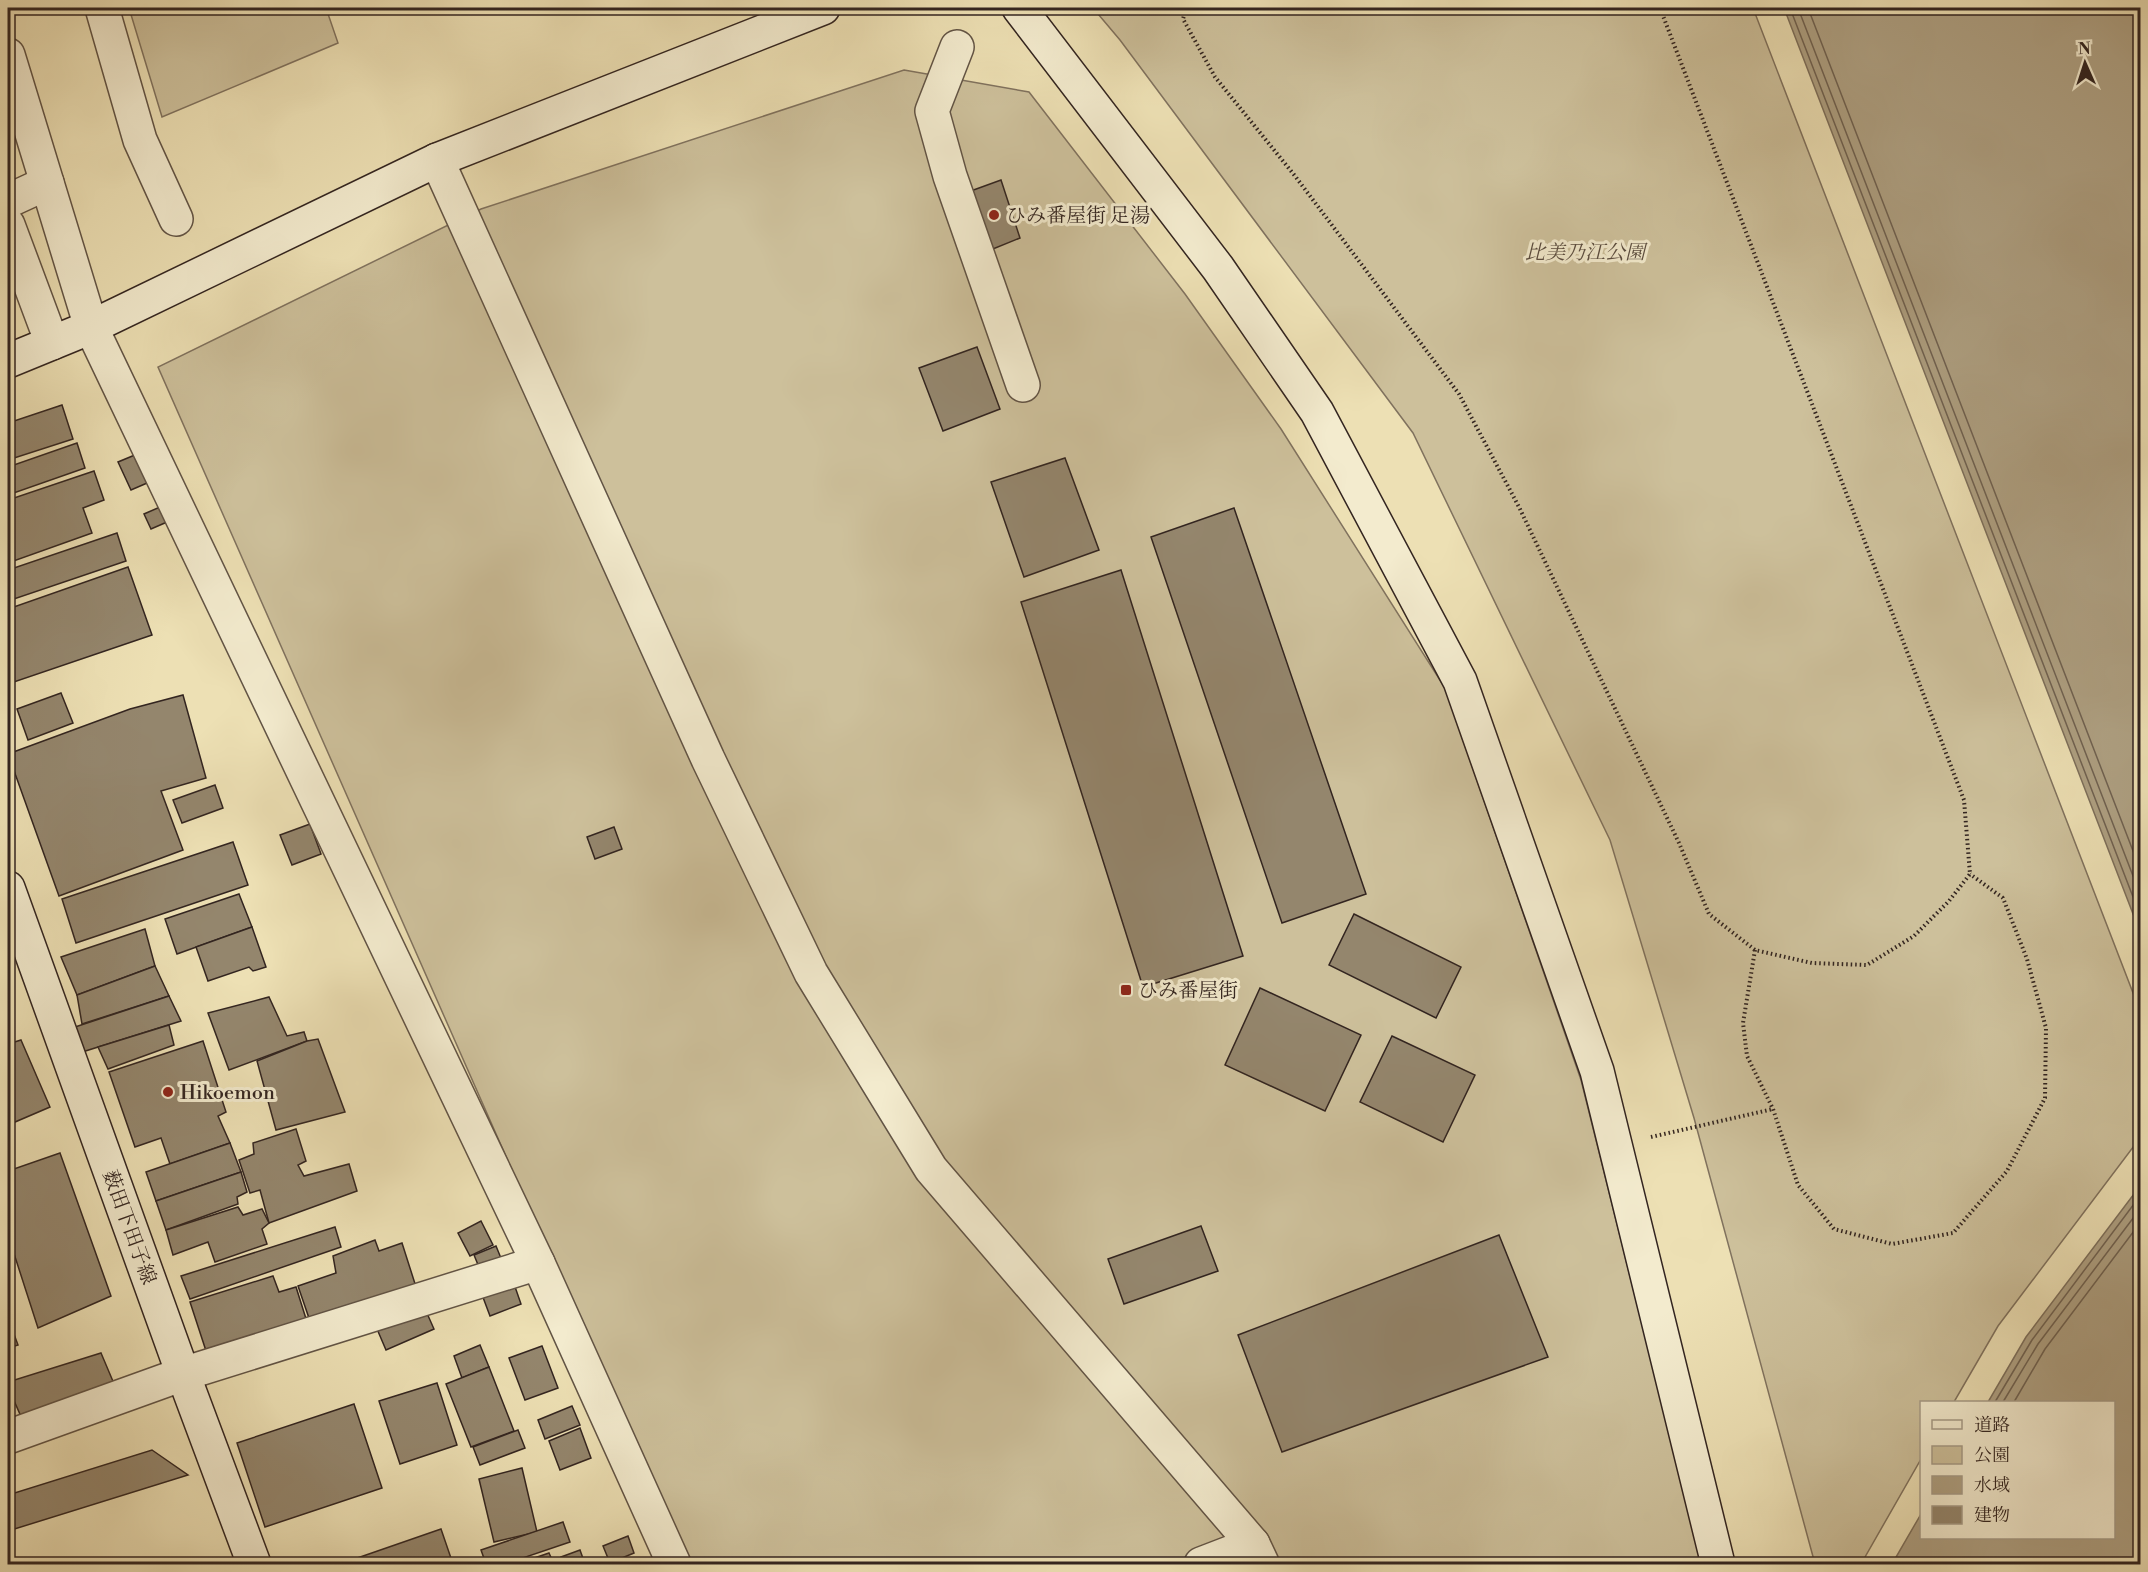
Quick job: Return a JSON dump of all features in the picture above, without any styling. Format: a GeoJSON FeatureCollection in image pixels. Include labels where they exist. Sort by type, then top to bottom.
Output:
{"type":"FeatureCollection","features":[{"type":"Feature","properties":{"kind":"street"},"geometry":{"type":"LineString","coordinates":[[102,8],[140,140],[176,219]]}},
{"type":"Feature","properties":{"kind":"street"},"geometry":{"type":"LineString","coordinates":[[8,361],[91,327],[437,160],[823,8]]}},
{"type":"Feature","properties":{"kind":"street"},"geometry":{"type":"LineString","coordinates":[[1018,8],[1218,268],[1317,412],[1460,681],[1597,1071],[1718,1564]]}},
{"type":"Feature","properties":{"kind":"street"},"geometry":{"type":"LineString","coordinates":[[957,47],[932,111],[950,176],[1023,384]]}},
{"type":"Feature","properties":{"kind":"street"},"geometry":{"type":"LineString","coordinates":[[8,55],[20,140],[47,183],[91,327],[538,1263],[664,1562]]}},
{"type":"Feature","properties":{"kind":"street"},"geometry":{"type":"LineString","coordinates":[[437,160],[708,759],[811,973],[931,1169],[1258,1554]]}},
{"type":"Feature","properties":{"kind":"street"},"geometry":{"type":"LineString","coordinates":[[8,201],[47,183]]}},
{"type":"Feature","properties":{"kind":"street"},"geometry":{"type":"LineString","coordinates":[[8,225],[52,342]]}},
{"type":"Feature","properties":{"kind":"street","name":"薮田下田子線"},"geometry":{"type":"LineString","coordinates":[[8,888],[254,1564]]}},
{"type":"Feature","properties":{"kind":"street"},"geometry":{"type":"LineString","coordinates":[[8,1437],[183,1374],[538,1263]]}},
{"type":"Feature","properties":{"kind":"street"},"geometry":{"type":"LineString","coordinates":[[1201,1564],[1258,1554]]}},
{"type":"Feature","properties":{"kind":"path"},"geometry":{"type":"LineString","coordinates":[[1186,8],[1183,19],[1215,77],[1295,176],[1459,394],[1519,507],[1679,843],[1709,914],[1755,950],[1812,963],[1867,965],[1914,936],[1970,874],[1964,800],[1660,8]]}},
{"type":"Feature","properties":{"kind":"path"},"geometry":{"type":"LineString","coordinates":[[1755,950],[1743,1023],[1747,1056],[1773,1109],[1798,1185],[1834,1229],[1892,1244],[1953,1233],[2007,1171],[2044,1098],[2046,1028],[2027,959],[2003,898],[1970,874]]}},
{"type":"Feature","properties":{"kind":"path"},"geometry":{"type":"LineString","coordinates":[[1615,1146],[1773,1109]]}},
{"type":"Feature","properties":{"kind":"green space"},"geometry":{"type":"Polygon","coordinates":[[[129,8],[326,8],[338,43],[162,117],[129,8]]]}},
{"type":"Feature","properties":{"kind":"green space","name":"比美乃江公園"},"geometry":{"type":"Polygon","coordinates":[[[1093,8],[1753,8],[2140,1011],[2140,1138],[1998,1326],[1955,1401],[1920,1401],[1920,1461],[1861,1564],[1815,1564],[1694,1118],[1610,840],[1413,433],[1120,40],[1093,8]]]}},
{"type":"Feature","properties":{"kind":"green space"},"geometry":{"type":"Polygon","coordinates":[[[904,70],[1029,92],[1185,294],[1281,429],[1445,688],[1581,1080],[1702,1564],[1279,1564],[1261,1529],[1169,1564],[688,1564],[158,367],[481,209],[904,70]]]}},
{"type":"Feature","properties":{"kind":"water"},"geometry":{"type":"Polygon","coordinates":[[[1784,8],[2140,8],[2140,932],[1784,8]]]}},
{"type":"Feature","properties":{"kind":"water"},"geometry":{"type":"Polygon","coordinates":[[[2140,1186],[2140,1564],[1892,1564],[1920,1516],[1920,1539],[2115,1539],[2115,1401],[1989,1401],[2026,1337],[2140,1186]]]}},
{"type":"Feature","properties":{"kind":"building","name":"ひみ番屋街 足湯"},"geometry":{"type":"Polygon","coordinates":[[[1001,180],[1020,238],[988,251],[968,192],[1001,180]]]}},
{"type":"Feature","properties":{"kind":"building"},"geometry":{"type":"Polygon","coordinates":[[[977,347],[1000,409],[943,431],[919,368],[977,347]]]}},
{"type":"Feature","properties":{"kind":"building"},"geometry":{"type":"Polygon","coordinates":[[[62,405],[73,439],[8,460],[8,423],[62,405]]]}},
{"type":"Feature","properties":{"kind":"building"},"geometry":{"type":"Polygon","coordinates":[[[77,443],[85,468],[8,495],[8,467],[77,443]]]}},
{"type":"Feature","properties":{"kind":"building"},"geometry":{"type":"Polygon","coordinates":[[[142,452],[154,480],[131,490],[118,462],[142,452]]]}},
{"type":"Feature","properties":{"kind":"building"},"geometry":{"type":"Polygon","coordinates":[[[1065,458],[1099,550],[1024,577],[991,482],[1065,458]]]}},
{"type":"Feature","properties":{"kind":"building"},"geometry":{"type":"Polygon","coordinates":[[[94,471],[104,500],[83,508],[92,533],[8,563],[8,500],[94,471]]]}},
{"type":"Feature","properties":{"kind":"building"},"geometry":{"type":"Polygon","coordinates":[[[160,507],[167,522],[151,529],[144,514],[160,507]]]}},
{"type":"Feature","properties":{"kind":"building"},"geometry":{"type":"Polygon","coordinates":[[[1234,508],[1366,894],[1282,923],[1151,537],[1234,508]]]}},
{"type":"Feature","properties":{"kind":"building"},"geometry":{"type":"Polygon","coordinates":[[[117,533],[126,561],[8,601],[8,570],[117,533]]]}},
{"type":"Feature","properties":{"kind":"building"},"geometry":{"type":"Polygon","coordinates":[[[128,567],[152,635],[8,684],[8,609],[128,567]]]}},
{"type":"Feature","properties":{"kind":"building"},"geometry":{"type":"Polygon","coordinates":[[[1121,570],[1243,956],[1143,987],[1021,602],[1121,570]]]}},
{"type":"Feature","properties":{"kind":"building"},"geometry":{"type":"Polygon","coordinates":[[[61,693],[73,723],[28,740],[17,709],[61,693]]]}},
{"type":"Feature","properties":{"kind":"building"},"geometry":{"type":"Polygon","coordinates":[[[183,695],[206,778],[161,791],[183,850],[59,896],[8,754],[130,709],[183,695]]]}},
{"type":"Feature","properties":{"kind":"building"},"geometry":{"type":"Polygon","coordinates":[[[215,785],[223,808],[182,823],[173,800],[215,785]]]}},
{"type":"Feature","properties":{"kind":"building"},"geometry":{"type":"Polygon","coordinates":[[[310,824],[321,854],[292,865],[280,835],[310,824]]]}},
{"type":"Feature","properties":{"kind":"building"},"geometry":{"type":"Polygon","coordinates":[[[614,827],[622,849],[595,859],[587,837],[614,827]]]}},
{"type":"Feature","properties":{"kind":"building"},"geometry":{"type":"Polygon","coordinates":[[[233,842],[248,885],[76,943],[62,899],[233,842]]]}},
{"type":"Feature","properties":{"kind":"building"},"geometry":{"type":"Polygon","coordinates":[[[239,894],[252,927],[177,954],[165,919],[239,894]]]}},
{"type":"Feature","properties":{"kind":"building"},"geometry":{"type":"Polygon","coordinates":[[[1354,914],[1461,967],[1436,1018],[1329,965],[1354,914]]]}},
{"type":"Feature","properties":{"kind":"building"},"geometry":{"type":"Polygon","coordinates":[[[252,927],[266,967],[253,971],[249,967],[208,981],[196,947],[252,927]]]}},
{"type":"Feature","properties":{"kind":"building"},"geometry":{"type":"Polygon","coordinates":[[[145,929],[155,966],[77,995],[61,957],[145,929]]]}},
{"type":"Feature","properties":{"kind":"building"},"geometry":{"type":"Polygon","coordinates":[[[155,966],[169,996],[82,1024],[77,995],[155,966]]]}},
{"type":"Feature","properties":{"kind":"building"},"geometry":{"type":"Polygon","coordinates":[[[1260,988],[1361,1035],[1325,1111],[1225,1065],[1260,988]]]}},
{"type":"Feature","properties":{"kind":"building"},"geometry":{"type":"Polygon","coordinates":[[[169,996],[181,1021],[79,1053],[69,1029],[169,996]]]}},
{"type":"Feature","properties":{"kind":"building"},"geometry":{"type":"Polygon","coordinates":[[[269,997],[287,1036],[304,1032],[307,1041],[229,1070],[208,1013],[269,997]]]}},
{"type":"Feature","properties":{"kind":"building"},"geometry":{"type":"Polygon","coordinates":[[[169,1025],[174,1045],[108,1069],[98,1047],[169,1025]]]}},
{"type":"Feature","properties":{"kind":"building"},"geometry":{"type":"Polygon","coordinates":[[[1392,1036],[1475,1075],[1443,1142],[1360,1102],[1392,1036]]]}},
{"type":"Feature","properties":{"kind":"building"},"geometry":{"type":"Polygon","coordinates":[[[318,1039],[345,1112],[276,1130],[257,1061],[307,1041],[318,1039]]]}},
{"type":"Feature","properties":{"kind":"building"},"geometry":{"type":"Polygon","coordinates":[[[21,1040],[50,1107],[8,1125],[8,1044],[21,1040]]]}},
{"type":"Feature","properties":{"kind":"building","name":"Hikoemon"},"geometry":{"type":"Polygon","coordinates":[[[203,1041],[226,1112],[218,1116],[230,1143],[170,1164],[161,1138],[135,1147],[109,1072],[203,1041]]]}},
{"type":"Feature","properties":{"kind":"building"},"geometry":{"type":"Polygon","coordinates":[[[296,1129],[306,1161],[298,1165],[304,1176],[349,1164],[357,1191],[269,1223],[260,1190],[250,1193],[239,1160],[254,1154],[253,1143],[296,1129]]]}},
{"type":"Feature","properties":{"kind":"building"},"geometry":{"type":"Polygon","coordinates":[[[230,1143],[241,1172],[156,1201],[146,1172],[230,1143]]]}},
{"type":"Feature","properties":{"kind":"building"},"geometry":{"type":"Polygon","coordinates":[[[60,1153],[111,1296],[38,1328],[8,1235],[8,1171],[60,1153]]]}},
{"type":"Feature","properties":{"kind":"building"},"geometry":{"type":"Polygon","coordinates":[[[241,1172],[247,1192],[237,1197],[238,1204],[166,1230],[156,1201],[241,1172]]]}},
{"type":"Feature","properties":{"kind":"building"},"geometry":{"type":"Polygon","coordinates":[[[238,1207],[243,1215],[262,1209],[269,1223],[262,1229],[267,1244],[215,1262],[208,1242],[173,1255],[166,1230],[238,1207]]]}},
{"type":"Feature","properties":{"kind":"building"},"geometry":{"type":"Polygon","coordinates":[[[481,1221],[493,1245],[470,1256],[458,1233],[481,1221]]]}},
{"type":"Feature","properties":{"kind":"building"},"geometry":{"type":"Polygon","coordinates":[[[1201,1226],[1218,1271],[1124,1304],[1108,1259],[1201,1226]]]}},
{"type":"Feature","properties":{"kind":"building"},"geometry":{"type":"Polygon","coordinates":[[[335,1227],[341,1247],[190,1299],[181,1276],[335,1227]]]}},
{"type":"Feature","properties":{"kind":"building"},"geometry":{"type":"Polygon","coordinates":[[[1499,1235],[1548,1357],[1282,1452],[1238,1335],[1499,1235]]]}},
{"type":"Feature","properties":{"kind":"building"},"geometry":{"type":"Polygon","coordinates":[[[375,1240],[379,1251],[402,1243],[417,1290],[311,1324],[298,1286],[336,1273],[333,1256],[375,1240]]]}},
{"type":"Feature","properties":{"kind":"building"},"geometry":{"type":"Polygon","coordinates":[[[496,1246],[505,1268],[483,1277],[474,1255],[496,1246]]]}},
{"type":"Feature","properties":{"kind":"building"},"geometry":{"type":"Polygon","coordinates":[[[273,1276],[279,1292],[296,1287],[308,1325],[209,1360],[190,1302],[273,1276]]]}},
{"type":"Feature","properties":{"kind":"building"},"geometry":{"type":"Polygon","coordinates":[[[513,1281],[521,1304],[490,1316],[481,1292],[513,1281]]]}},
{"type":"Feature","properties":{"kind":"building"},"geometry":{"type":"Polygon","coordinates":[[[422,1302],[434,1329],[386,1350],[374,1322],[422,1302]]]}},
{"type":"Feature","properties":{"kind":"building"},"geometry":{"type":"Polygon","coordinates":[[[8,1318],[18,1345],[8,1348],[8,1318]]]}},
{"type":"Feature","properties":{"kind":"building"},"geometry":{"type":"Polygon","coordinates":[[[480,1345],[489,1367],[462,1378],[454,1356],[480,1345]]]}},
{"type":"Feature","properties":{"kind":"building"},"geometry":{"type":"Polygon","coordinates":[[[542,1346],[558,1388],[525,1400],[509,1358],[542,1346]]]}},
{"type":"Feature","properties":{"kind":"building"},"geometry":{"type":"Polygon","coordinates":[[[101,1353],[115,1386],[23,1421],[8,1382],[101,1353]]]}},
{"type":"Feature","properties":{"kind":"building"},"geometry":{"type":"Polygon","coordinates":[[[489,1367],[514,1431],[471,1447],[446,1384],[489,1367]]]}},
{"type":"Feature","properties":{"kind":"building"},"geometry":{"type":"Polygon","coordinates":[[[437,1383],[457,1445],[400,1464],[379,1401],[437,1383]]]}},
{"type":"Feature","properties":{"kind":"building"},"geometry":{"type":"Polygon","coordinates":[[[354,1404],[382,1488],[265,1527],[237,1443],[354,1404]]]}},
{"type":"Feature","properties":{"kind":"building"},"geometry":{"type":"Polygon","coordinates":[[[572,1406],[580,1425],[545,1439],[538,1420],[572,1406]]]}},
{"type":"Feature","properties":{"kind":"building"},"geometry":{"type":"Polygon","coordinates":[[[580,1428],[591,1458],[560,1470],[549,1441],[580,1428]]]}},
{"type":"Feature","properties":{"kind":"building"},"geometry":{"type":"Polygon","coordinates":[[[518,1430],[525,1448],[480,1465],[473,1447],[518,1430]]]}},
{"type":"Feature","properties":{"kind":"building"},"geometry":{"type":"Polygon","coordinates":[[[152,1450],[188,1475],[8,1531],[8,1495],[152,1450]]]}},
{"type":"Feature","properties":{"kind":"building"},"geometry":{"type":"Polygon","coordinates":[[[522,1468],[537,1532],[494,1542],[479,1479],[522,1468]]]}},
{"type":"Feature","properties":{"kind":"building"},"geometry":{"type":"Polygon","coordinates":[[[563,1522],[570,1542],[505,1564],[486,1564],[481,1550],[563,1522]]]}},
{"type":"Feature","properties":{"kind":"building"},"geometry":{"type":"Polygon","coordinates":[[[441,1529],[453,1564],[340,1564],[441,1529]]]}},
{"type":"Feature","properties":{"kind":"building"},"geometry":{"type":"Polygon","coordinates":[[[628,1536],[634,1553],[610,1563],[603,1546],[628,1536]]]}},
{"type":"Feature","properties":{"kind":"building"},"geometry":{"type":"Polygon","coordinates":[[[580,1550],[585,1564],[564,1564],[561,1557],[580,1550]]]}},
{"type":"Feature","properties":{"kind":"building"},"geometry":{"type":"Polygon","coordinates":[[[549,1553],[554,1564],[517,1564],[549,1553]]]}},
{"type":"Feature","properties":{"kind":"place","name":"ひみ番屋街 足湯"},"geometry":{"type":"Point","coordinates":[994,215]}},
{"type":"Feature","properties":{"kind":"place","name":"ひみ番屋街"},"geometry":{"type":"Point","coordinates":[1126,990]}},
{"type":"Feature","properties":{"kind":"place","name":"Hikoemon"},"geometry":{"type":"Point","coordinates":[168,1092]}}]}
